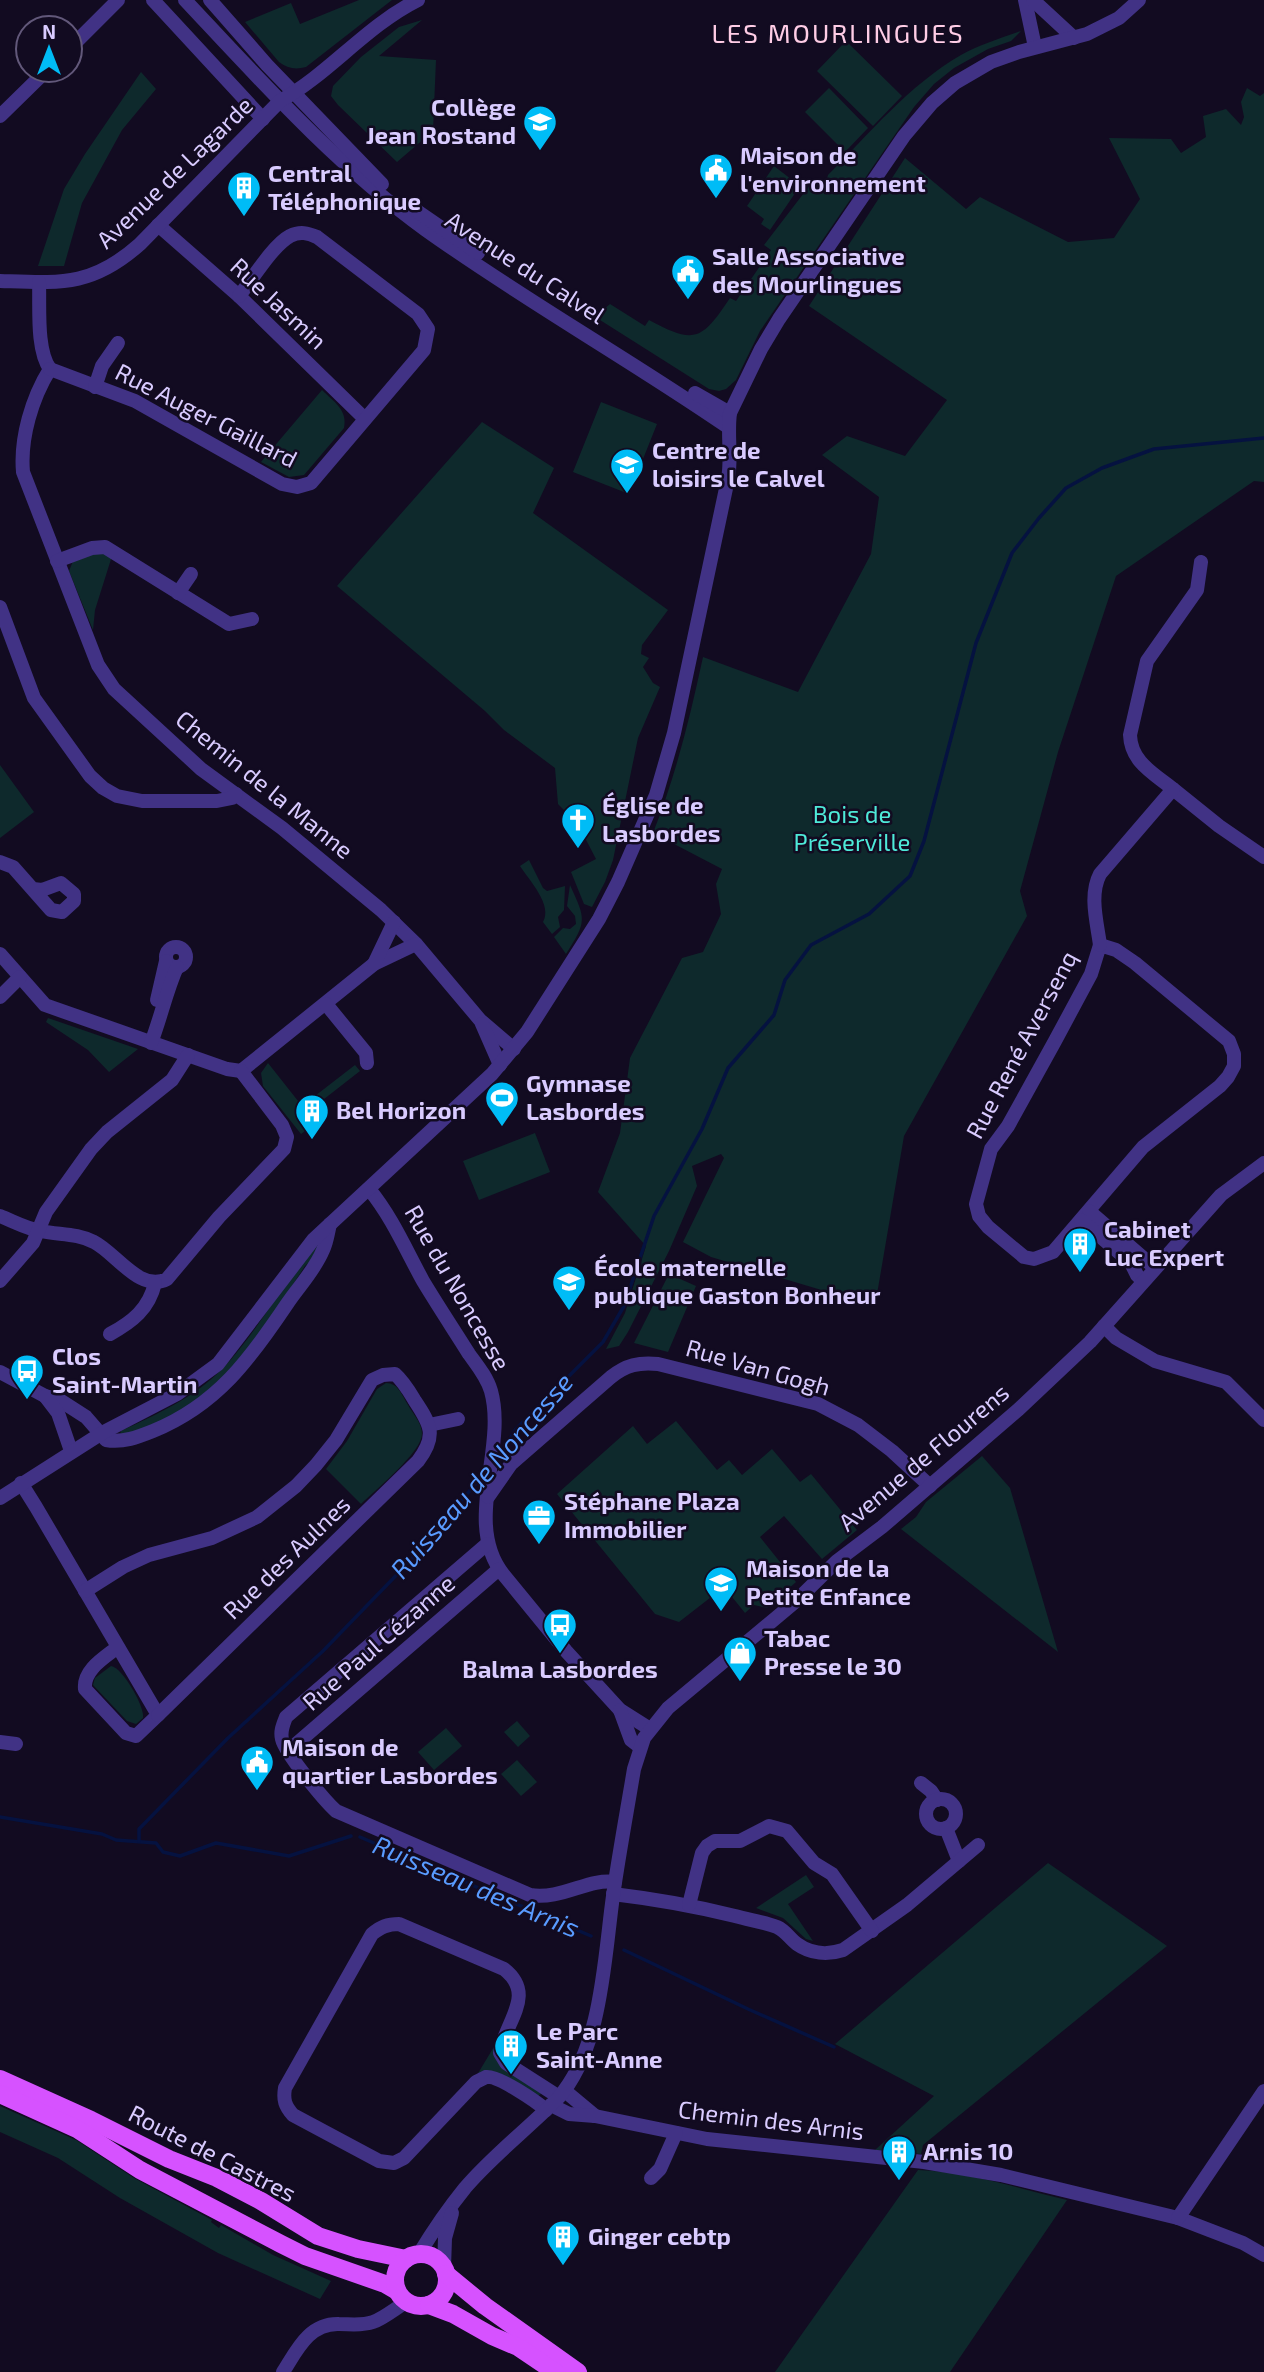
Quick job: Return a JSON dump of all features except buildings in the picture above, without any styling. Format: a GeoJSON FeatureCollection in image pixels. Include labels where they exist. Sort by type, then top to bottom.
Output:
{"type":"FeatureCollection","features":[{"type":"Feature","properties":{"kind":"main road","name":"Route de Castres"},"geometry":{"type":"LineString","coordinates":[[0,2080],[91,2120],[169,2159],[217,2178],[318,2236],[358,2249],[412,2257]]}},
{"type":"Feature","properties":{"kind":"main road","name":"Route de Castres"},"geometry":{"type":"LineString","coordinates":[[0,2094],[77,2129],[140,2170],[269,2239],[304,2256],[385,2284],[401,2296]]}},
{"type":"Feature","properties":{"kind":"main road"},"geometry":{"type":"LineString","coordinates":[[555,2372],[518,2347],[453,2314],[429,2305],[417,2306],[401,2296],[395,2281],[396,2271],[412,2257],[431,2256],[485,2306],[578,2372]]}},
{"type":"Feature","properties":{"kind":"main road"},"geometry":{"type":"LineString","coordinates":[[429,2305],[444,2293],[445,2271]]}},
{"type":"Feature","properties":{"kind":"street"},"geometry":{"type":"LineString","coordinates":[[84,34],[118,0]]}},
{"type":"Feature","properties":{"kind":"street"},"geometry":{"type":"LineString","coordinates":[[153,0],[263,119]]}},
{"type":"Feature","properties":{"kind":"street","name":"Avenue du Calvel"},"geometry":{"type":"LineString","coordinates":[[185,0],[280,101],[338,157],[425,230],[729,420]]}},
{"type":"Feature","properties":{"kind":"street","name":"Avenue du Calvel"},"geometry":{"type":"LineString","coordinates":[[210,0],[377,180],[416,211],[729,420]]}},
{"type":"Feature","properties":{"kind":"street","name":"Avenue de Lagarde"},"geometry":{"type":"LineString","coordinates":[[0,281],[84,279],[109,268],[158,225],[280,101],[294,93],[367,33],[418,0]]}},
{"type":"Feature","properties":{"kind":"street"},"geometry":{"type":"LineString","coordinates":[[1025,0],[1035,47]]}},
{"type":"Feature","properties":{"kind":"street"},"geometry":{"type":"LineString","coordinates":[[1032,0],[1074,38]]}},
{"type":"Feature","properties":{"kind":"street"},"geometry":{"type":"LineString","coordinates":[[0,1496],[102,1433],[177,1394],[218,1364],[293,1264],[330,1223],[500,1065],[513,1049],[599,919],[637,840],[662,778],[680,707],[728,480],[731,456],[729,420],[761,349],[917,120],[943,93],[977,69],[1005,57],[1074,38],[1119,18],[1139,0]]}},
{"type":"Feature","properties":{"kind":"street"},"geometry":{"type":"LineString","coordinates":[[0,116],[33,84]]}},
{"type":"Feature","properties":{"kind":"street","name":"Rue Jasmin"},"geometry":{"type":"LineString","coordinates":[[158,225],[239,296],[365,418]]}},
{"type":"Feature","properties":{"kind":"street","name":"Rue Auger Gaillard"},"geometry":{"type":"LineString","coordinates":[[50,369],[135,401],[282,484],[297,487],[311,482],[424,350],[428,329],[418,314],[317,237],[304,232],[290,236],[279,245],[239,296]]}},
{"type":"Feature","properties":{"kind":"street"},"geometry":{"type":"LineString","coordinates":[[40,282],[42,351],[45,363],[50,369]]}},
{"type":"Feature","properties":{"kind":"street","name":"Rue Auger Gaillard"},"geometry":{"type":"LineString","coordinates":[[95,387],[102,366],[118,343]]}},
{"type":"Feature","properties":{"kind":"street","name":"Chemin de la Manne"},"geometry":{"type":"LineString","coordinates":[[50,369],[35,399],[22,457],[23,472],[98,664],[110,684],[192,761],[327,864],[394,922],[480,1020],[513,1049]]}},
{"type":"Feature","properties":{"kind":"street"},"geometry":{"type":"LineString","coordinates":[[57,561],[92,548],[105,547],[229,624],[252,619]]}},
{"type":"Feature","properties":{"kind":"street"},"geometry":{"type":"LineString","coordinates":[[1200,562],[1197,590],[1147,661],[1130,735],[1130,748],[1137,761],[1219,827],[1264,857]]}},
{"type":"Feature","properties":{"kind":"street"},"geometry":{"type":"LineString","coordinates":[[178,593],[191,574]]}},
{"type":"Feature","properties":{"kind":"street"},"geometry":{"type":"LineString","coordinates":[[0,607],[34,698],[90,776],[103,788],[129,799],[142,801],[225,800],[236,794]]}},
{"type":"Feature","properties":{"kind":"street"},"geometry":{"type":"LineString","coordinates":[[197,799],[217,781]]}},
{"type":"Feature","properties":{"kind":"street"},"geometry":{"type":"LineString","coordinates":[[1100,945],[1096,882],[1173,789]]}},
{"type":"Feature","properties":{"kind":"street"},"geometry":{"type":"LineString","coordinates":[[0,862],[13,867],[33,889]]}},
{"type":"Feature","properties":{"kind":"street"},"geometry":{"type":"LineString","coordinates":[[374,964],[394,922]]}},
{"type":"Feature","properties":{"kind":"street"},"geometry":{"type":"LineString","coordinates":[[241,1071],[374,964],[416,944]]}},
{"type":"Feature","properties":{"kind":"street","name":"Rue René Aversenq"},"geometry":{"type":"LineString","coordinates":[[1100,945],[1116,950],[1135,963],[1229,1041],[1234,1054],[1234,1066],[1220,1086],[1143,1147],[1053,1252],[1034,1259],[1024,1257],[979,1216],[976,1204],[986,1160],[1091,974],[1100,945]]}},
{"type":"Feature","properties":{"kind":"street"},"geometry":{"type":"LineString","coordinates":[[0,954],[45,1005],[227,1069],[241,1071],[282,1125],[287,1137],[284,1149],[219,1217],[167,1279],[155,1283],[144,1280],[94,1242],[73,1235],[40,1231],[0,1216]]}},
{"type":"Feature","properties":{"kind":"street"},"geometry":{"type":"LineString","coordinates":[[151,1043],[158,1021],[156,1007],[171,964]]}},
{"type":"Feature","properties":{"kind":"street"},"geometry":{"type":"LineString","coordinates":[[0,997],[20,977]]}},
{"type":"Feature","properties":{"kind":"street"},"geometry":{"type":"LineString","coordinates":[[326,1004],[366,1053],[368,1063]]}},
{"type":"Feature","properties":{"kind":"street","name":"Chemin de la Manne"},"geometry":{"type":"LineString","coordinates":[[480,1020],[500,1065]]}},
{"type":"Feature","properties":{"kind":"street"},"geometry":{"type":"LineString","coordinates":[[0,1281],[33,1243],[46,1212],[91,1149],[107,1132],[172,1080],[188,1055]]}},
{"type":"Feature","properties":{"kind":"street","name":"Avenue de Flourens"},"geometry":{"type":"LineString","coordinates":[[412,2257],[434,2234],[444,2213],[481,2171],[555,2101],[579,2066],[593,2025],[601,1986],[632,1779],[640,1747],[650,1729],[668,1708],[795,1602],[836,1561],[882,1527],[1018,1409],[1104,1326],[1221,1195],[1264,1163]]}},
{"type":"Feature","properties":{"kind":"street","name":"Rue du Noncesse"},"geometry":{"type":"LineString","coordinates":[[369,1189],[382,1205],[424,1282],[488,1384],[494,1407],[488,1495],[488,1544]]}},
{"type":"Feature","properties":{"kind":"street"},"geometry":{"type":"LineString","coordinates":[[1085,1216],[1155,1268]]}},
{"type":"Feature","properties":{"kind":"street"},"geometry":{"type":"LineString","coordinates":[[1085,1216],[1131,1263],[1143,1281]]}},
{"type":"Feature","properties":{"kind":"street"},"geometry":{"type":"LineString","coordinates":[[0,1372],[45,1396],[58,1399],[86,1417],[107,1440],[126,1440],[155,1430],[206,1401],[240,1370],[312,1270],[323,1250],[330,1223]]}},
{"type":"Feature","properties":{"kind":"street"},"geometry":{"type":"LineString","coordinates":[[110,1334],[132,1322],[141,1312],[149,1302],[155,1283]]}},
{"type":"Feature","properties":{"kind":"street"},"geometry":{"type":"LineString","coordinates":[[1104,1326],[1116,1338],[1155,1361],[1226,1382],[1264,1420]]}},
{"type":"Feature","properties":{"kind":"street","name":"Rue Van Gogh"},"geometry":{"type":"LineString","coordinates":[[488,1495],[511,1464],[622,1368],[634,1364],[658,1364],[818,1404],[858,1425],[892,1451],[930,1486]]}},
{"type":"Feature","properties":{"kind":"street"},"geometry":{"type":"LineString","coordinates":[[85,1591],[123,1567],[149,1555],[212,1538],[257,1517],[278,1503],[316,1465],[336,1440],[372,1380],[395,1374],[403,1381],[429,1425],[458,1419]]}},
{"type":"Feature","properties":{"kind":"street"},"geometry":{"type":"LineString","coordinates":[[45,1396],[58,1413],[71,1451]]}},
{"type":"Feature","properties":{"kind":"street","name":"Rue des Aulnes"},"geometry":{"type":"LineString","coordinates":[[118,1647],[86,1675],[84,1684],[87,1693],[130,1735],[138,1735],[418,1461],[429,1445],[429,1425]]}},
{"type":"Feature","properties":{"kind":"street"},"geometry":{"type":"LineString","coordinates":[[21,1483],[158,1715]]}},
{"type":"Feature","properties":{"kind":"street"},"geometry":{"type":"LineString","coordinates":[[488,1544],[499,1569],[566,1650],[621,1710],[650,1729]]}},
{"type":"Feature","properties":{"kind":"street","name":"Rue Paul Cézanne"},"geometry":{"type":"LineString","coordinates":[[488,1544],[286,1717],[282,1736],[288,1751],[499,1569]]}},
{"type":"Feature","properties":{"kind":"street"},"geometry":{"type":"LineString","coordinates":[[621,1710],[623,1723],[631,1740],[640,1747]]}},
{"type":"Feature","properties":{"kind":"street"},"geometry":{"type":"LineString","coordinates":[[0,1742],[16,1744]]}},
{"type":"Feature","properties":{"kind":"street"},"geometry":{"type":"LineString","coordinates":[[288,1751],[336,1811],[530,1895],[560,1895],[607,1881],[614,1888],[778,1927],[805,1949],[825,1954],[843,1950],[872,1931],[978,1845]]}},
{"type":"Feature","properties":{"kind":"street"},"geometry":{"type":"LineString","coordinates":[[921,1783],[937,1800],[929,1806],[926,1816],[928,1821],[936,1828],[946,1828],[959,1861]]}},
{"type":"Feature","properties":{"kind":"street"},"geometry":{"type":"LineString","coordinates":[[689,1905],[702,1853],[707,1846],[716,1841],[740,1841],[761,1829],[778,1827],[793,1836],[814,1863],[832,1874],[872,1931]]}},
{"type":"Feature","properties":{"kind":"street"},"geometry":{"type":"LineString","coordinates":[[399,1924],[504,1969],[511,1975],[517,1983],[520,2000],[500,2053],[506,2063],[555,2101],[536,2102],[494,2078],[485,2077],[476,2082],[404,2158],[394,2164],[379,2161],[293,2115],[286,2108],[283,2099],[285,2088],[373,1934],[382,1927],[399,1924]]}},
{"type":"Feature","properties":{"kind":"street"},"geometry":{"type":"LineString","coordinates":[[1178,2218],[1264,2091]]}},
{"type":"Feature","properties":{"kind":"street","name":"Chemin des Arnis"},"geometry":{"type":"LineString","coordinates":[[555,2101],[569,2114],[595,2116],[676,2133],[739,2143],[953,2166],[1095,2196],[1178,2218],[1264,2255]]}},
{"type":"Feature","properties":{"kind":"street"},"geometry":{"type":"LineString","coordinates":[[651,2178],[660,2169],[676,2133]]}},
{"type":"Feature","properties":{"kind":"street","name":"Avenue de Flourens"},"geometry":{"type":"LineString","coordinates":[[445,2271],[445,2238],[456,2201]]}},
{"type":"Feature","properties":{"kind":"street"},"geometry":{"type":"LineString","coordinates":[[283,2372],[304,2339],[313,2332],[336,2323],[354,2325],[373,2322],[401,2296]]}},
{"type":"Feature","properties":{"kind":"green space"},"geometry":{"type":"Polygon","coordinates":[[[359,0],[392,0],[302,68],[291,68],[279,62],[245,22],[291,3],[300,24],[359,0]]]}},
{"type":"Feature","properties":{"kind":"green space"},"geometry":{"type":"Polygon","coordinates":[[[422,20],[379,56],[436,60],[433,131],[397,162],[331,96],[333,86],[361,57],[399,27],[422,20]]]}},
{"type":"Feature","properties":{"kind":"green space"},"geometry":{"type":"Polygon","coordinates":[[[1021,31],[1011,41],[988,49],[954,68],[934,84],[914,107],[760,331],[736,380],[726,389],[709,389],[600,320],[603,310],[610,304],[645,326],[649,320],[687,335],[704,330],[730,298],[736,301],[771,250],[764,245],[810,185],[818,191],[828,175],[890,111],[942,67],[975,48],[1021,31]]]}},
{"type":"Feature","properties":{"kind":"green space"},"geometry":{"type":"Polygon","coordinates":[[[846,41],[902,96],[873,126],[817,71],[846,41]]]}},
{"type":"Feature","properties":{"kind":"green space"},"geometry":{"type":"Polygon","coordinates":[[[141,72],[156,89],[122,130],[82,203],[64,266],[38,266],[64,189],[141,72]]]}},
{"type":"Feature","properties":{"kind":"green space"},"geometry":{"type":"Polygon","coordinates":[[[829,88],[868,128],[845,152],[805,112],[829,88]]]}},
{"type":"Feature","properties":{"kind":"green space","name":"Bois de Préserville"},"geometry":{"type":"Polygon","coordinates":[[[1247,88],[1260,96],[1264,93],[1264,482],[1254,481],[1116,576],[1058,752],[1020,891],[1027,916],[904,1136],[875,1306],[711,1257],[683,1242],[724,1158],[721,1154],[692,1166],[697,1186],[669,1251],[619,1346],[606,1349],[625,1313],[646,1246],[598,1192],[620,1133],[630,1058],[682,958],[703,952],[721,914],[716,884],[722,869],[653,833],[682,746],[703,657],[798,692],[871,554],[879,497],[822,455],[847,436],[905,456],[947,400],[809,306],[905,158],[966,209],[980,197],[1068,242],[1114,238],[1140,199],[1109,138],[1171,139],[1181,153],[1206,137],[1203,116],[1226,109],[1241,125],[1244,117],[1241,102],[1247,88]]]}},
{"type":"Feature","properties":{"kind":"green space"},"geometry":{"type":"Polygon","coordinates":[[[774,166],[800,186],[770,230],[761,224],[764,219],[747,206],[774,166]]]}},
{"type":"Feature","properties":{"kind":"green space"},"geometry":{"type":"Polygon","coordinates":[[[322,390],[342,411],[344,428],[304,475],[289,477],[261,462],[322,390]]]}},
{"type":"Feature","properties":{"kind":"green space"},"geometry":{"type":"Polygon","coordinates":[[[601,402],[657,424],[629,494],[573,472],[601,402]]]}},
{"type":"Feature","properties":{"kind":"green space"},"geometry":{"type":"Polygon","coordinates":[[[482,422],[554,468],[533,513],[668,610],[642,645],[641,654],[649,658],[643,667],[653,683],[660,687],[638,738],[613,860],[592,907],[584,904],[571,872],[596,859],[571,811],[565,811],[558,804],[555,768],[504,730],[337,586],[482,422]]]}},
{"type":"Feature","properties":{"kind":"green space"},"geometry":{"type":"Polygon","coordinates":[[[99,551],[112,556],[95,610],[93,630],[69,571],[73,561],[99,551]]]}},
{"type":"Feature","properties":{"kind":"green space"},"geometry":{"type":"Polygon","coordinates":[[[0,765],[34,812],[0,838],[0,765]]]}},
{"type":"Feature","properties":{"kind":"green space"},"geometry":{"type":"Polygon","coordinates":[[[529,860],[547,891],[565,886],[564,910],[558,917],[560,927],[552,934],[543,922],[545,908],[542,901],[520,866],[529,860]]]}},
{"type":"Feature","properties":{"kind":"green space"},"geometry":{"type":"Polygon","coordinates":[[[570,885],[582,920],[578,934],[566,954],[554,937],[563,928],[570,929],[576,924],[575,916],[567,906],[570,885]]]}},
{"type":"Feature","properties":{"kind":"green space"},"geometry":{"type":"Polygon","coordinates":[[[48,1018],[138,1049],[109,1072],[88,1050],[46,1022],[48,1018]]]}},
{"type":"Feature","properties":{"kind":"green space"},"geometry":{"type":"Polygon","coordinates":[[[268,1063],[302,1106],[355,1065],[360,1071],[301,1117],[309,1128],[301,1134],[263,1086],[261,1073],[268,1063]]]}},
{"type":"Feature","properties":{"kind":"green space"},"geometry":{"type":"Polygon","coordinates":[[[535,1133],[550,1172],[479,1200],[463,1161],[535,1133]]]}},
{"type":"Feature","properties":{"kind":"green space"},"geometry":{"type":"Polygon","coordinates":[[[317,1246],[320,1252],[305,1266],[254,1344],[205,1396],[147,1430],[120,1435],[121,1431],[187,1397],[222,1369],[317,1246]]]}},
{"type":"Feature","properties":{"kind":"green space"},"geometry":{"type":"Polygon","coordinates":[[[669,1274],[696,1286],[668,1352],[634,1343],[669,1274]]]}},
{"type":"Feature","properties":{"kind":"green space"},"geometry":{"type":"Polygon","coordinates":[[[386,1383],[399,1390],[419,1422],[422,1434],[414,1451],[361,1504],[326,1469],[347,1441],[377,1389],[386,1383]]]}},
{"type":"Feature","properties":{"kind":"green space"},"geometry":{"type":"Polygon","coordinates":[[[676,1421],[717,1470],[729,1460],[742,1475],[772,1449],[800,1482],[811,1474],[857,1530],[822,1559],[784,1516],[760,1537],[796,1582],[767,1608],[754,1605],[745,1613],[724,1587],[679,1622],[655,1614],[557,1494],[633,1426],[647,1444],[676,1421]]]}},
{"type":"Feature","properties":{"kind":"green space"},"geometry":{"type":"Polygon","coordinates":[[[982,1456],[1010,1488],[1058,1652],[901,1529],[916,1517],[926,1502],[982,1456]]]}},
{"type":"Feature","properties":{"kind":"green space"},"geometry":{"type":"Polygon","coordinates":[[[111,1666],[127,1680],[141,1706],[143,1718],[136,1724],[127,1721],[93,1685],[95,1678],[111,1666]]]}},
{"type":"Feature","properties":{"kind":"green space"},"geometry":{"type":"Polygon","coordinates":[[[517,1721],[530,1736],[518,1747],[504,1732],[517,1721]]]}},
{"type":"Feature","properties":{"kind":"green space"},"geometry":{"type":"Polygon","coordinates":[[[446,1728],[462,1746],[434,1770],[418,1752],[446,1728]]]}},
{"type":"Feature","properties":{"kind":"green space"},"geometry":{"type":"Polygon","coordinates":[[[517,1760],[537,1782],[521,1796],[501,1774],[517,1760]]]}},
{"type":"Feature","properties":{"kind":"green space"},"geometry":{"type":"Polygon","coordinates":[[[1048,1863],[1167,1946],[923,2145],[921,2154],[875,2150],[934,2096],[835,2044],[1048,1863]]]}},
{"type":"Feature","properties":{"kind":"green space"},"geometry":{"type":"Polygon","coordinates":[[[806,1875],[814,1887],[788,1904],[813,1941],[806,1939],[783,1918],[756,1908],[806,1875]]]}},
{"type":"Feature","properties":{"kind":"green space"},"geometry":{"type":"Polygon","coordinates":[[[495,2045],[495,2051],[542,2093],[538,2096],[477,2075],[495,2045]]]}},
{"type":"Feature","properties":{"kind":"green space"},"geometry":{"type":"Polygon","coordinates":[[[0,2106],[76,2140],[134,2178],[212,2220],[219,2228],[221,2225],[273,2255],[331,2281],[320,2299],[218,2253],[120,2198],[58,2158],[0,2132],[0,2106]]]}},
{"type":"Feature","properties":{"kind":"green space"},"geometry":{"type":"Polygon","coordinates":[[[918,2170],[974,2177],[1067,2200],[950,2372],[775,2372],[918,2170]]]}},
{"type":"Feature","properties":{"kind":"waterway","name":"Ruisseau de Noncesse"},"geometry":{"type":"LineString","coordinates":[[496,1461],[516,1429],[603,1342],[624,1306],[654,1216],[702,1129],[728,1068],[774,1015],[785,980],[811,945],[869,914],[910,876],[924,841],[976,643],[1012,553],[1066,488],[1102,468],[1154,449],[1264,438]]}},
{"type":"Feature","properties":{"kind":"waterway","name":"Ruisseau de Noncesse"},"geometry":{"type":"LineString","coordinates":[[139,1841],[139,1829],[228,1738],[323,1651],[410,1561],[484,1474]]}},
{"type":"Feature","properties":{"kind":"waterway","name":"Ruisseau des Arnis"},"geometry":{"type":"LineString","coordinates":[[0,1817],[102,1834],[116,1840],[156,1843],[163,1852],[180,1856],[216,1843],[289,1856],[351,1836]]}},
{"type":"Feature","properties":{"kind":"waterway","name":"Ruisseau des Arnis"},"geometry":{"type":"LineString","coordinates":[[360,1837],[591,1936]]}},
{"type":"Feature","properties":{"kind":"waterway","name":"Ruisseau des Arnis"},"geometry":{"type":"LineString","coordinates":[[624,1950],[834,2047]]}},
{"type":"Feature","properties":{"kind":"place","name":"Collège Jean Rostand"},"geometry":{"type":"Point","coordinates":[540,152]}},
{"type":"Feature","properties":{"kind":"place","name":"Maison de l'environnement"},"geometry":{"type":"Point","coordinates":[716,200]}},
{"type":"Feature","properties":{"kind":"place","name":"Central Téléphonique"},"geometry":{"type":"Point","coordinates":[244,218]}},
{"type":"Feature","properties":{"kind":"place","name":"Salle Associative des Mourlingues"},"geometry":{"type":"Point","coordinates":[688,301]}},
{"type":"Feature","properties":{"kind":"place","name":"Centre de loisirs le Calvel"},"geometry":{"type":"Point","coordinates":[627,495]}},
{"type":"Feature","properties":{"kind":"place","name":"Église de Lasbordes"},"geometry":{"type":"Point","coordinates":[578,850]}},
{"type":"Feature","properties":{"kind":"place","name":"Gymnase Lasbordes"},"geometry":{"type":"Point","coordinates":[502,1128]}},
{"type":"Feature","properties":{"kind":"place","name":"Bel Horizon"},"geometry":{"type":"Point","coordinates":[312,1141]}},
{"type":"Feature","properties":{"kind":"place","name":"Cabinet Luc Expert"},"geometry":{"type":"Point","coordinates":[1080,1274]}},
{"type":"Feature","properties":{"kind":"place","name":"École maternelle publique Gaston Bonheur"},"geometry":{"type":"Point","coordinates":[569,1312]}},
{"type":"Feature","properties":{"kind":"place","name":"Clos Saint-Martin"},"geometry":{"type":"Point","coordinates":[27,1401]}},
{"type":"Feature","properties":{"kind":"place","name":"Stéphane Plaza Immobilier"},"geometry":{"type":"Point","coordinates":[539,1546]}},
{"type":"Feature","properties":{"kind":"place","name":"Maison de la Petite Enfance"},"geometry":{"type":"Point","coordinates":[721,1613]}},
{"type":"Feature","properties":{"kind":"place","name":"Balma Lasbordes"},"geometry":{"type":"Point","coordinates":[560,1655]}},
{"type":"Feature","properties":{"kind":"place","name":"Tabac Presse le 30"},"geometry":{"type":"Point","coordinates":[740,1683]}},
{"type":"Feature","properties":{"kind":"place","name":"Maison de quartier Lasbordes"},"geometry":{"type":"Point","coordinates":[257,1792]}},
{"type":"Feature","properties":{"kind":"place","name":"Le Parc Saint-Anne"},"geometry":{"type":"Point","coordinates":[511,2076]}},
{"type":"Feature","properties":{"kind":"place","name":"Arnis 10"},"geometry":{"type":"Point","coordinates":[899,2182]}},
{"type":"Feature","properties":{"kind":"place","name":"Ginger cebtp"},"geometry":{"type":"Point","coordinates":[563,2267]}},
{"type":"Feature","properties":{"kind":"district","name":"LES MOURLINGUES"},"geometry":{"type":"Point","coordinates":[838,34]}}]}
